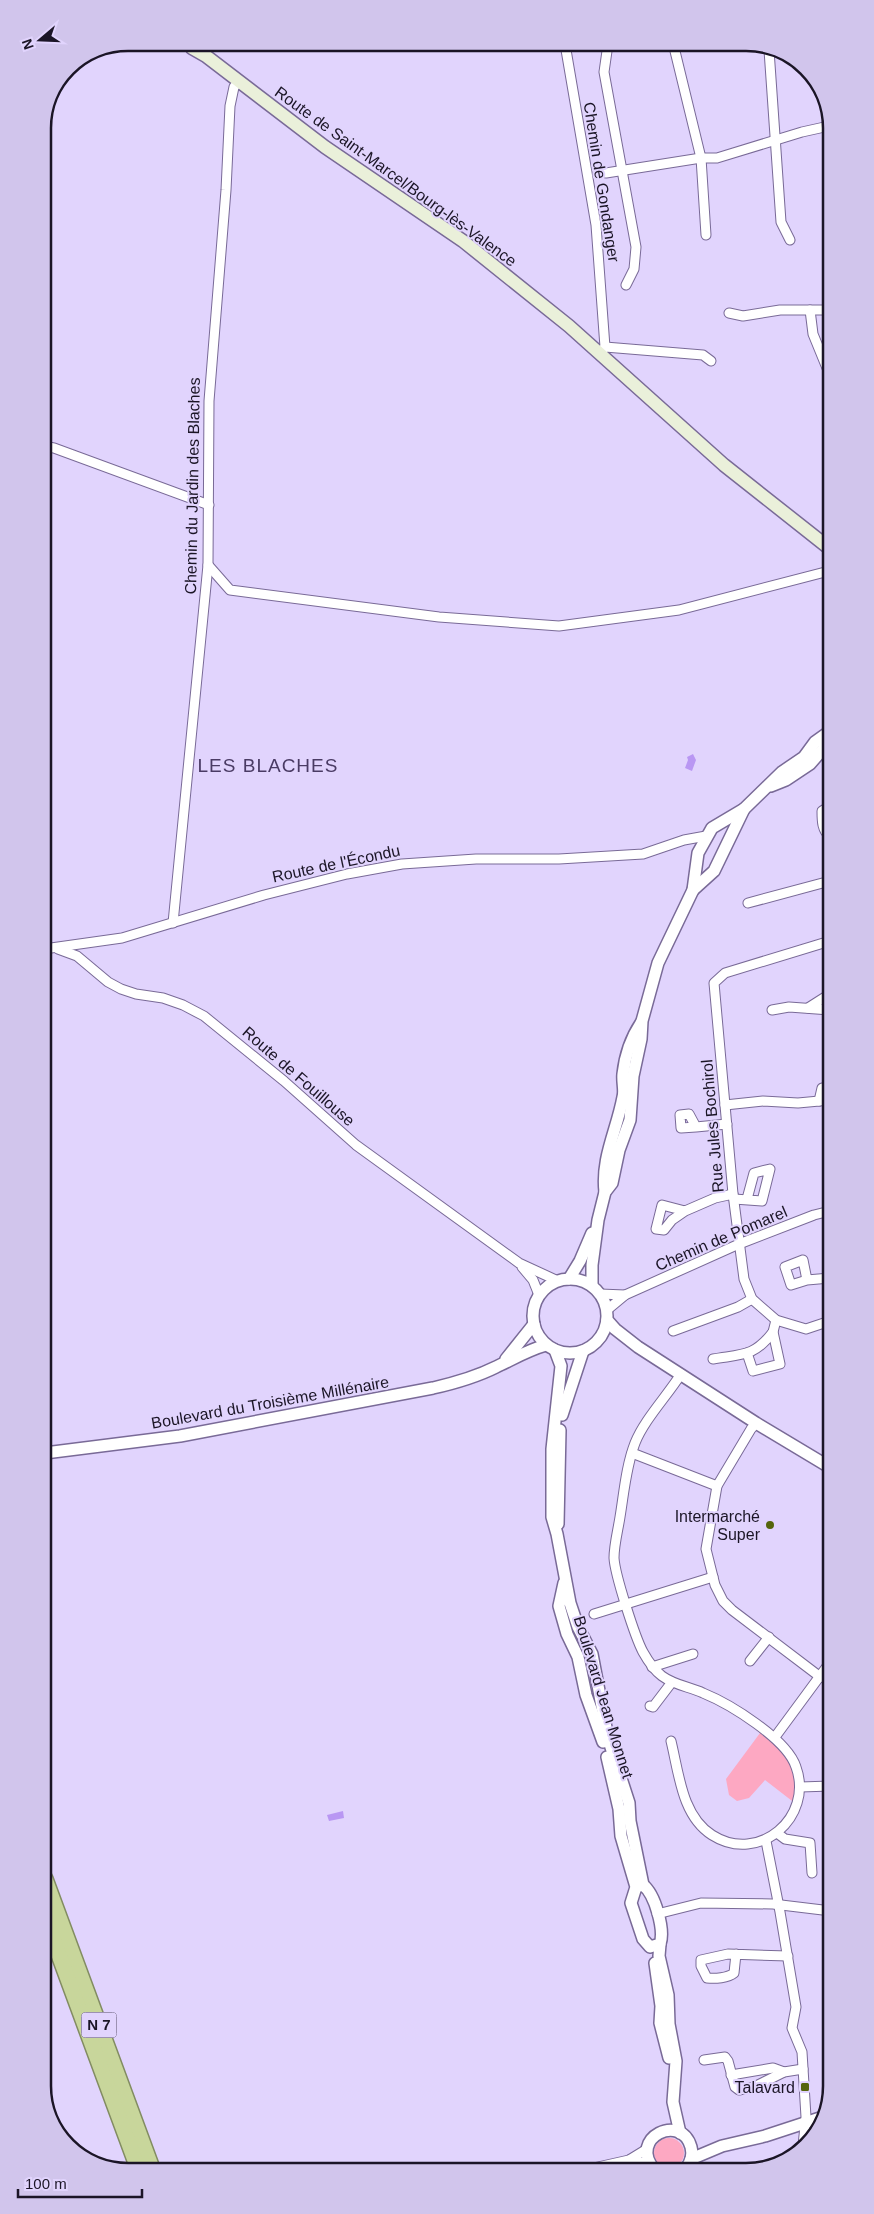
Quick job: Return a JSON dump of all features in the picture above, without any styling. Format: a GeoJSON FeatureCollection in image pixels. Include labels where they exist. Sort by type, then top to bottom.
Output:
{"type":"FeatureCollection","features":[{"type":"Feature","properties":{"kind":"highway","name":"N 7"},"geometry":{"type":"LineString","coordinates":[[51,1895],[150,2163]]}},
{"type":"Feature","properties":{"kind":"highway","name":"N 7"},"geometry":{"type":"LineString","coordinates":[[51,1933],[136,2163]]}},
{"type":"Feature","properties":{"kind":"main road","name":"Route de Saint-Marcel/Bourg-lès-Valence"},"geometry":{"type":"LineString","coordinates":[[196,51],[238,80],[325,148],[463,240],[569,326],[602,350],[724,465],[823,543]]}},
{"type":"Feature","properties":{"kind":"street","name":"Chemin de Gondanger"},"geometry":{"type":"LineString","coordinates":[[567,51],[596,225],[602,350]]}},
{"type":"Feature","properties":{"kind":"street"},"geometry":{"type":"LineString","coordinates":[[607,51],[604,72],[636,247],[634,270],[626,286]]}},
{"type":"Feature","properties":{"kind":"street"},"geometry":{"type":"LineString","coordinates":[[675,51],[701,158],[706,235]]}},
{"type":"Feature","properties":{"kind":"street"},"geometry":{"type":"LineString","coordinates":[[769,55],[781,222],[790,240]]}},
{"type":"Feature","properties":{"kind":"street","name":"Chemin du Jardin des Blaches"},"geometry":{"type":"LineString","coordinates":[[172,923],[208,565],[211,366],[222,254],[230,106],[234,87],[238,80]]}},
{"type":"Feature","properties":{"kind":"street"},"geometry":{"type":"LineString","coordinates":[[606,173],[701,158],[717,158],[823,127]]}},
{"type":"Feature","properties":{"kind":"street"},"geometry":{"type":"LineString","coordinates":[[729,314],[743,316],[780,310],[823,310]]}},
{"type":"Feature","properties":{"kind":"street"},"geometry":{"type":"LineString","coordinates":[[810,310],[813,334],[823,358]]}},
{"type":"Feature","properties":{"kind":"street"},"geometry":{"type":"LineString","coordinates":[[602,350],[703,355],[711,361]]}},
{"type":"Feature","properties":{"kind":"street"},"geometry":{"type":"LineString","coordinates":[[51,447],[209,505]]}},
{"type":"Feature","properties":{"kind":"street"},"geometry":{"type":"LineString","coordinates":[[208,565],[230,590],[439,617],[559,626],[679,610],[823,573]]}},
{"type":"Feature","properties":{"kind":"street"},"geometry":{"type":"LineString","coordinates":[[698,853],[712,828],[744,809],[782,772],[804,757],[815,742],[823,737]]}},
{"type":"Feature","properties":{"kind":"street"},"geometry":{"type":"LineString","coordinates":[[767,788],[786,780],[810,764],[823,750]]}},
{"type":"Feature","properties":{"kind":"street"},"geometry":{"type":"LineString","coordinates":[[700,876],[714,871],[744,809]]}},
{"type":"Feature","properties":{"kind":"street"},"geometry":{"type":"LineString","coordinates":[[823,810],[823,825]]}},
{"type":"Feature","properties":{"kind":"street"},"geometry":{"type":"LineString","coordinates":[[726,818],[735,827]]}},
{"type":"Feature","properties":{"kind":"street","name":"Route de l'Écondu"},"geometry":{"type":"LineString","coordinates":[[55,948],[122,938],[264,895],[347,874],[402,864],[476,858],[559,859],[624,856],[643,854],[689,839],[706,836]]}},
{"type":"Feature","properties":{"kind":"street"},"geometry":{"type":"LineString","coordinates":[[689,839],[698,853],[700,876],[658,963],[642,1021],[641,1039],[633,1076],[630,1120],[612,1183],[605,1192],[598,1220],[592,1264],[596,1290],[615,1329],[638,1347],[823,1464]]}},
{"type":"Feature","properties":{"kind":"street"},"geometry":{"type":"LineString","coordinates":[[748,902],[823,883]]}},
{"type":"Feature","properties":{"kind":"street","name":"Rue Jules Bochirol"},"geometry":{"type":"LineString","coordinates":[[823,944],[725,973],[714,983],[734,1196],[744,1279],[752,1299],[776,1320],[806,1329],[823,1323]]}},
{"type":"Feature","properties":{"kind":"street","name":"Route de Fouillouse"},"geometry":{"type":"LineString","coordinates":[[51,948],[77,956],[108,982],[121,989],[169,1000],[204,1016],[284,1080],[356,1145],[519,1263],[533,1280],[539,1295]]}},
{"type":"Feature","properties":{"kind":"street"},"geometry":{"type":"LineString","coordinates":[[808,1008],[823,998]]}},
{"type":"Feature","properties":{"kind":"street"},"geometry":{"type":"LineString","coordinates":[[772,1010],[808,1008],[823,1009]]}},
{"type":"Feature","properties":{"kind":"street"},"geometry":{"type":"LineString","coordinates":[[819,1101],[823,1088]]}},
{"type":"Feature","properties":{"kind":"street"},"geometry":{"type":"LineString","coordinates":[[725,1105],[763,1101],[798,1103],[823,1101]]}},
{"type":"Feature","properties":{"kind":"street"},"geometry":{"type":"LineString","coordinates":[[696,1127],[727,1124]]}},
{"type":"Feature","properties":{"kind":"street"},"geometry":{"type":"LineString","coordinates":[[685,1211],[715,1198],[734,1196],[747,1199]]}},
{"type":"Feature","properties":{"kind":"street","name":"Chemin de Pomarel"},"geometry":{"type":"LineString","coordinates":[[607,1315],[625,1295],[739,1244],[823,1213]]}},
{"type":"Feature","properties":{"kind":"street"},"geometry":{"type":"LineString","coordinates":[[598,1220],[580,1261],[564,1280],[544,1289],[539,1295],[535,1304],[534,1324],[537,1332],[551,1347],[569,1353],[583,1351],[598,1341],[609,1338],[618,1338],[638,1347]]}},
{"type":"Feature","properties":{"kind":"street","name":"Route de Fouillouse"},"geometry":{"type":"LineString","coordinates":[[519,1263],[564,1280]]}},
{"type":"Feature","properties":{"kind":"street"},"geometry":{"type":"LineString","coordinates":[[806,1280],[823,1279]]}},
{"type":"Feature","properties":{"kind":"street"},"geometry":{"type":"LineString","coordinates":[[564,1280],[585,1282],[596,1290]]}},
{"type":"Feature","properties":{"kind":"street","name":"Chemin de Pomarel"},"geometry":{"type":"LineString","coordinates":[[596,1290],[625,1295]]}},
{"type":"Feature","properties":{"kind":"street"},"geometry":{"type":"LineString","coordinates":[[673,1331],[738,1307],[752,1299]]}},
{"type":"Feature","properties":{"kind":"street"},"geometry":{"type":"LineString","coordinates":[[598,1341],[607,1315]]}},
{"type":"Feature","properties":{"kind":"street"},"geometry":{"type":"LineString","coordinates":[[713,1359],[747,1353],[761,1347],[772,1332],[776,1320]]}},
{"type":"Feature","properties":{"kind":"street","name":"Boulevard du Troisième Millénaire"},"geometry":{"type":"LineString","coordinates":[[498,1367],[534,1324]]}},
{"type":"Feature","properties":{"kind":"street"},"geometry":{"type":"LineString","coordinates":[[747,1353],[753,1371],[780,1364],[772,1332]]}},
{"type":"Feature","properties":{"kind":"street","name":"Boulevard du Troisième Millénaire"},"geometry":{"type":"LineString","coordinates":[[51,1453],[180,1436],[423,1390],[462,1381],[498,1367],[529,1350],[551,1347]]}},
{"type":"Feature","properties":{"kind":"street","name":"Boulevard Jean Monnet"},"geometry":{"type":"LineString","coordinates":[[551,1347],[561,1366],[552,1448],[552,1517],[570,1603],[578,1627],[592,1654],[608,1738],[629,1803],[640,1886],[632,1903],[643,1939],[655,1946]]}},
{"type":"Feature","properties":{"kind":"street","name":"Boulevard Jean Monnet"},"geometry":{"type":"LineString","coordinates":[[557,1534],[560,1515],[561,1422],[564,1405],[583,1351]]}},
{"type":"Feature","properties":{"kind":"street"},"geometry":{"type":"LineString","coordinates":[[671,1741],[688,1808],[697,1823],[718,1839],[732,1845],[749,1845],[766,1841],[788,1821],[796,1804],[800,1787],[796,1767],[788,1750],[775,1737],[720,1701],[672,1682],[652,1667],[642,1650],[614,1559],[632,1453],[640,1434],[681,1374]]}},
{"type":"Feature","properties":{"kind":"street"},"geometry":{"type":"LineString","coordinates":[[756,1423],[750,1429],[717,1486],[706,1548],[713,1577],[723,1600],[732,1610],[823,1677]]}},
{"type":"Feature","properties":{"kind":"street"},"geometry":{"type":"LineString","coordinates":[[632,1453],[717,1486]]}},
{"type":"Feature","properties":{"kind":"street"},"geometry":{"type":"LineString","coordinates":[[594,1614],[713,1577]]}},
{"type":"Feature","properties":{"kind":"street"},"geometry":{"type":"LineString","coordinates":[[750,1661],[769,1638]]}},
{"type":"Feature","properties":{"kind":"street"},"geometry":{"type":"LineString","coordinates":[[652,1667],[693,1654]]}},
{"type":"Feature","properties":{"kind":"street"},"geometry":{"type":"LineString","coordinates":[[775,1737],[823,1671]]}},
{"type":"Feature","properties":{"kind":"street"},"geometry":{"type":"LineString","coordinates":[[650,1706],[653,1707],[672,1682]]}},
{"type":"Feature","properties":{"kind":"street"},"geometry":{"type":"LineString","coordinates":[[800,1787],[823,1786]]}},
{"type":"Feature","properties":{"kind":"street"},"geometry":{"type":"LineString","coordinates":[[777,1833],[786,1839],[810,1843],[812,1873]]}},
{"type":"Feature","properties":{"kind":"street"},"geometry":{"type":"LineString","coordinates":[[766,1841],[779,1904],[796,2007],[792,2028],[802,2052],[804,2135]]}},
{"type":"Feature","properties":{"kind":"street","name":"Boulevard Jean Monnet"},"geometry":{"type":"LineString","coordinates":[[640,1886],[651,1894],[663,1932],[655,1946],[661,2006],[660,2023],[674,2076],[673,2102],[680,2133]]}},
{"type":"Feature","properties":{"kind":"street"},"geometry":{"type":"LineString","coordinates":[[657,1914],[701,1903],[779,1904],[823,1910]]}},
{"type":"Feature","properties":{"kind":"street"},"geometry":{"type":"LineString","coordinates":[[736,1954],[788,1956]]}},
{"type":"Feature","properties":{"kind":"street"},"geometry":{"type":"LineString","coordinates":[[704,2060],[725,2057],[728,2061],[735,2087],[739,2090],[780,2076],[784,2072]]}},
{"type":"Feature","properties":{"kind":"street"},"geometry":{"type":"LineString","coordinates":[[731,2075],[773,2068],[784,2072],[803,2069]]}},
{"type":"Feature","properties":{"kind":"street","name":"Boulevard Jean Monnet"},"geometry":{"type":"LineString","coordinates":[[662,2132],[673,2102]]}},
{"type":"Feature","properties":{"kind":"street"},"geometry":{"type":"LineString","coordinates":[[616,2163],[629,2160],[647,2149],[652,2138],[668,2130],[680,2133],[690,2143],[702,2147],[722,2146],[815,2120]]}},
{"type":"Feature","properties":{"kind":"street"},"geometry":{"type":"LineString","coordinates":[[687,2163],[690,2143]]}},
{"type":"Feature","properties":{"kind":"street"},"geometry":{"type":"LineString","coordinates":[[692,2163],[722,2146]]}},
{"type":"Feature","properties":{"kind":"street"},"geometry":{"type":"LineString","coordinates":[[647,2149],[651,2163]]}},
{"type":"Feature","properties":{"kind":"street"},"geometry":{"type":"LineString","coordinates":[[629,2160],[639,2163]]}},
{"type":"Feature","properties":{"kind":"shaded area"},"geometry":{"type":"Polygon","coordinates":[[[693,754],[696,760],[692,771],[685,768],[688,760],[687,757],[693,754]]]}},
{"type":"Feature","properties":{"kind":"shaded area"},"geometry":{"type":"Polygon","coordinates":[[[763,1729],[796,1767],[796,1804],[765,1780],[749,1798],[737,1801],[729,1795],[726,1779],[763,1729]]]}},
{"type":"Feature","properties":{"kind":"shaded area"},"geometry":{"type":"Polygon","coordinates":[[[343,1811],[344,1818],[329,1821],[327,1815],[343,1811]]]}},
{"type":"Feature","properties":{"kind":"shaded area"},"geometry":{"type":"Polygon","coordinates":[[[663,2139],[675,2139],[683,2147],[684,2153],[681,2163],[657,2163],[655,2159],[655,2147],[663,2139]]]}},
{"type":"Feature","properties":{"kind":"place","name":"Intermarché Super"},"geometry":{"type":"Point","coordinates":[770,1525]}},
{"type":"Feature","properties":{"kind":"place","name":"Talavard"},"geometry":{"type":"Point","coordinates":[805,2087]}},
{"type":"Feature","properties":{"kind":"district","name":"LES BLACHES"},"geometry":{"type":"Point","coordinates":[268,765]}}]}
